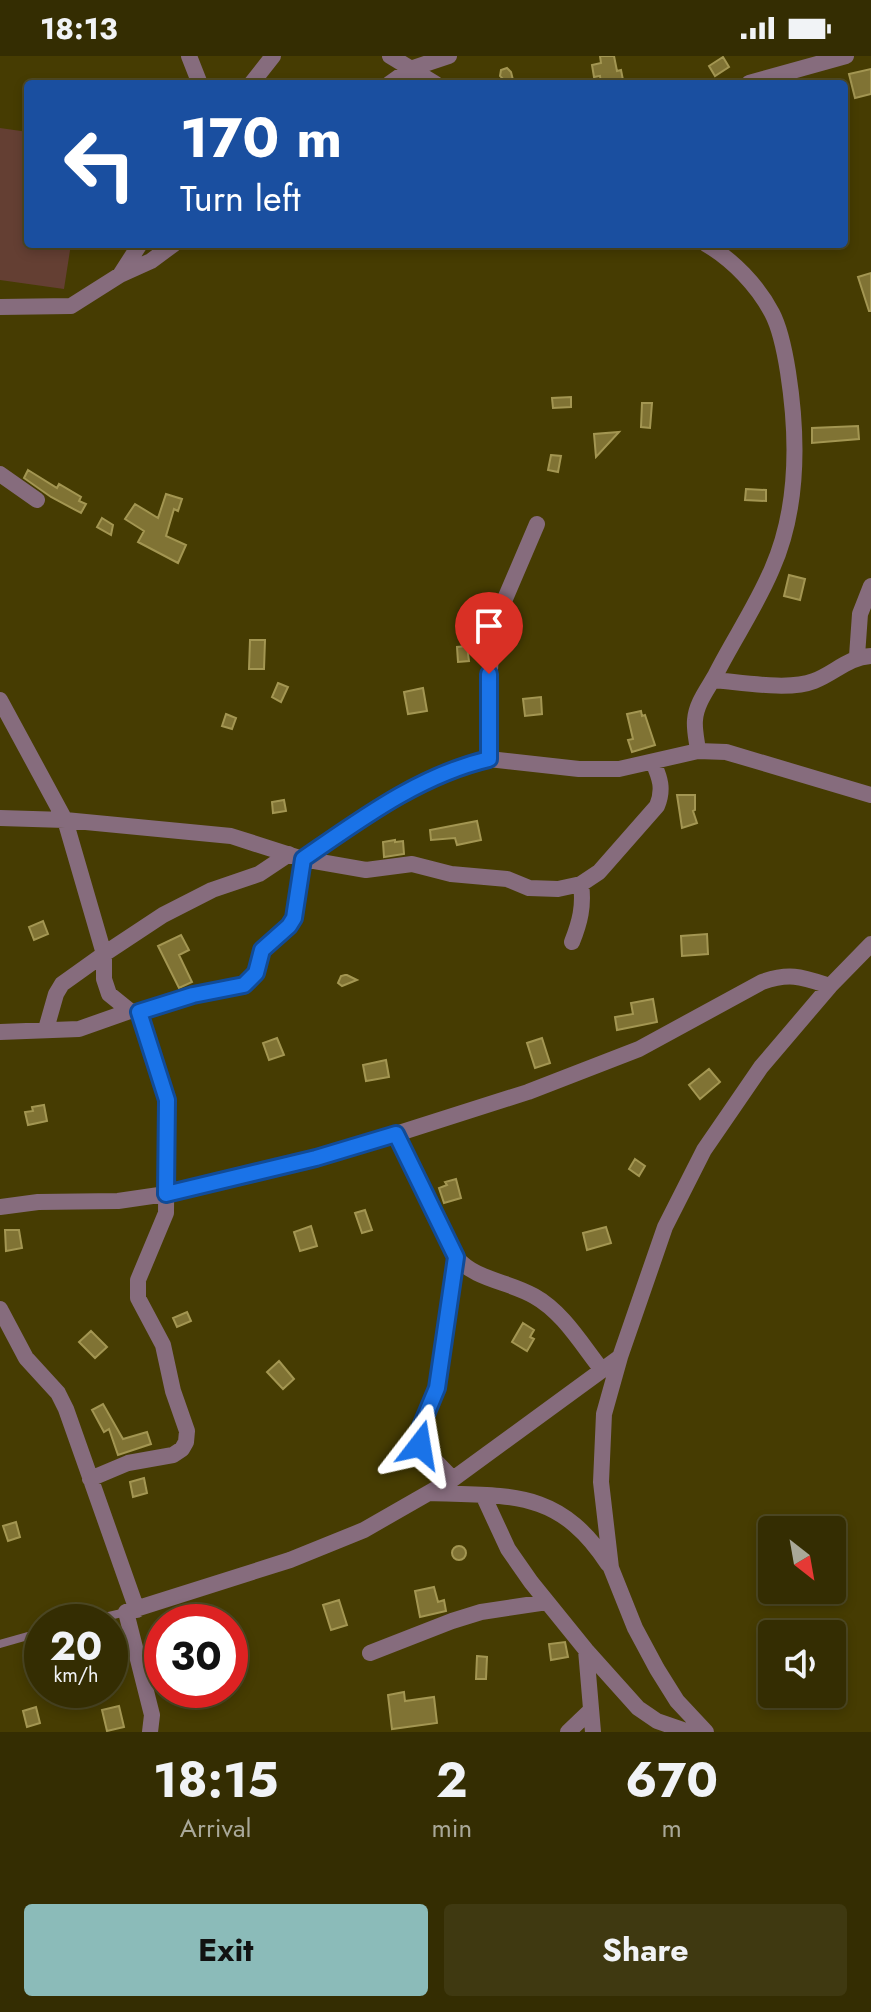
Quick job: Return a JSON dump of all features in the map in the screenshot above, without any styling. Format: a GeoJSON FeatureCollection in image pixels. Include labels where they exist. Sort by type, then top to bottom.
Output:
{"type":"FeatureCollection","features":[{"type":"Feature","properties":{"kind":"street"},"geometry":{"type":"LineString","coordinates":[[189,56],[198,80]]}},
{"type":"Feature","properties":{"kind":"street"},"geometry":{"type":"LineString","coordinates":[[254,80],[273,56]]}},
{"type":"Feature","properties":{"kind":"street"},"geometry":{"type":"LineString","coordinates":[[390,56],[429,80]]}},
{"type":"Feature","properties":{"kind":"street"},"geometry":{"type":"LineString","coordinates":[[395,80],[410,69],[449,56]]}},
{"type":"Feature","properties":{"kind":"street"},"geometry":{"type":"LineString","coordinates":[[760,80],[846,56]]}},
{"type":"Feature","properties":{"kind":"street"},"geometry":{"type":"LineString","coordinates":[[120,275],[137,248]]}},
{"type":"Feature","properties":{"kind":"street"},"geometry":{"type":"LineString","coordinates":[[0,307],[71,306],[169,248]]}},
{"type":"Feature","properties":{"kind":"street"},"geometry":{"type":"LineString","coordinates":[[698,751],[695,720],[701,700],[773,566],[786,521],[794,476],[795,416],[785,355],[774,316],[757,290],[723,254],[713,248]]}},
{"type":"Feature","properties":{"kind":"street"},"geometry":{"type":"LineString","coordinates":[[0,474],[37,500]]}},
{"type":"Feature","properties":{"kind":"street"},"geometry":{"type":"LineString","coordinates":[[489,759],[488,698],[493,627],[537,524]]}},
{"type":"Feature","properties":{"kind":"street"},"geometry":{"type":"LineString","coordinates":[[713,680],[787,685],[813,682],[864,656],[860,614],[871,586]]}},
{"type":"Feature","properties":{"kind":"street"},"geometry":{"type":"LineString","coordinates":[[0,700],[65,820],[104,954],[104,979],[109,994],[134,1012],[167,1100],[166,1213],[138,1280],[138,1298],[163,1345],[173,1391],[187,1431],[186,1442],[173,1455],[128,1463],[90,1479]]}},
{"type":"Feature","properties":{"kind":"street"},"geometry":{"type":"LineString","coordinates":[[46,1029],[62,984],[163,915],[212,890],[259,874],[296,856],[436,777],[467,764],[489,759],[579,769],[619,769],[698,751],[726,752],[871,795]]}},
{"type":"Feature","properties":{"kind":"street"},"geometry":{"type":"LineString","coordinates":[[0,818],[65,820],[231,836],[296,856],[366,870],[420,865],[451,874],[507,879],[529,888],[558,889],[581,884],[599,872],[657,806],[662,793],[661,780],[653,762]]}},
{"type":"Feature","properties":{"kind":"street"},"geometry":{"type":"LineString","coordinates":[[0,1032],[79,1029],[193,995],[244,985],[252,980],[262,950],[294,918],[296,856]]}},
{"type":"Feature","properties":{"kind":"street"},"geometry":{"type":"LineString","coordinates":[[572,942],[581,919],[581,884]]}},
{"type":"Feature","properties":{"kind":"street"},"geometry":{"type":"LineString","coordinates":[[611,1568],[601,1482],[604,1414],[620,1357],[665,1227],[704,1150],[761,1067],[830,986],[871,944]]}},
{"type":"Feature","properties":{"kind":"street"},"geometry":{"type":"LineString","coordinates":[[0,1207],[38,1202],[118,1201],[166,1194],[316,1158],[528,1092],[639,1049],[762,982],[781,975],[799,976],[830,986]]}},
{"type":"Feature","properties":{"kind":"street"},"geometry":{"type":"LineString","coordinates":[[396,1134],[456,1257],[464,1267],[534,1295],[552,1309],[602,1370]]}},
{"type":"Feature","properties":{"kind":"street"},"geometry":{"type":"LineString","coordinates":[[453,1479],[420,1445],[417,1436],[437,1388],[456,1257]]}},
{"type":"Feature","properties":{"kind":"street"},"geometry":{"type":"LineString","coordinates":[[0,1309],[26,1358],[62,1401],[90,1479],[132,1611],[152,1715],[150,1732]]}},
{"type":"Feature","properties":{"kind":"street"},"geometry":{"type":"LineString","coordinates":[[132,1611],[290,1560],[364,1530],[453,1479],[620,1357]]}},
{"type":"Feature","properties":{"kind":"street"},"geometry":{"type":"LineString","coordinates":[[428,1493],[483,1495],[545,1505],[584,1531],[611,1568],[635,1628],[657,1669],[677,1701],[706,1732]]}},
{"type":"Feature","properties":{"kind":"street"},"geometry":{"type":"LineString","coordinates":[[483,1495],[508,1549],[586,1650],[638,1708],[657,1721],[689,1732]]}},
{"type":"Feature","properties":{"kind":"street"},"geometry":{"type":"LineString","coordinates":[[370,1653],[481,1612],[547,1602]]}},
{"type":"Feature","properties":{"kind":"street"},"geometry":{"type":"LineString","coordinates":[[586,1650],[593,1732]]}},
{"type":"Feature","properties":{"kind":"street"},"geometry":{"type":"LineString","coordinates":[[568,1732],[591,1710]]}},
{"type":"Feature","properties":{"kind":"lane"},"geometry":{"type":"LineString","coordinates":[[128,1612],[132,1611]]}},
{"type":"Feature","properties":{"kind":"lane"},"geometry":{"type":"LineString","coordinates":[[0,1644],[24,1637]]}},
{"type":"Feature","properties":{"kind":"shaded area"},"geometry":{"type":"Polygon","coordinates":[[[0,128],[24,131],[24,248],[70,248],[64,289],[0,280],[0,128]]]}},
{"type":"Feature","properties":{"kind":"building"},"geometry":{"type":"Polygon","coordinates":[[[600,56],[614,56],[617,71],[621,70],[623,80],[594,77],[592,65],[601,63],[600,56]]]}},
{"type":"Feature","properties":{"kind":"building"},"geometry":{"type":"Polygon","coordinates":[[[723,57],[729,67],[715,76],[709,66],[723,57]]]}},
{"type":"Feature","properties":{"kind":"building"},"geometry":{"type":"Polygon","coordinates":[[[507,68],[513,80],[504,80],[500,76],[501,70],[507,68]]]}},
{"type":"Feature","properties":{"kind":"building"},"geometry":{"type":"Polygon","coordinates":[[[871,69],[871,94],[855,98],[849,74],[871,69]]]}},
{"type":"Feature","properties":{"kind":"building"},"geometry":{"type":"Polygon","coordinates":[[[871,273],[871,311],[869,311],[858,277],[871,273]]]}},
{"type":"Feature","properties":{"kind":"building"},"geometry":{"type":"Polygon","coordinates":[[[571,397],[571,407],[553,408],[552,398],[571,397]]]}},
{"type":"Feature","properties":{"kind":"building"},"geometry":{"type":"Polygon","coordinates":[[[642,403],[652,403],[650,428],[641,427],[642,403]]]}},
{"type":"Feature","properties":{"kind":"building"},"geometry":{"type":"Polygon","coordinates":[[[858,426],[859,439],[812,443],[812,428],[858,426]]]}},
{"type":"Feature","properties":{"kind":"building"},"geometry":{"type":"Polygon","coordinates":[[[619,432],[596,457],[594,434],[619,432]]]}},
{"type":"Feature","properties":{"kind":"building"},"geometry":{"type":"Polygon","coordinates":[[[551,455],[561,456],[558,472],[548,470],[551,455]]]}},
{"type":"Feature","properties":{"kind":"building"},"geometry":{"type":"Polygon","coordinates":[[[28,470],[57,488],[59,484],[81,497],[79,501],[86,504],[81,513],[24,478],[28,470]]]}},
{"type":"Feature","properties":{"kind":"building"},"geometry":{"type":"Polygon","coordinates":[[[746,489],[766,490],[766,501],[745,500],[746,489]]]}},
{"type":"Feature","properties":{"kind":"building"},"geometry":{"type":"Polygon","coordinates":[[[166,494],[182,499],[178,511],[174,509],[166,536],[186,545],[178,563],[138,542],[144,531],[125,519],[135,504],[158,518],[166,494]]]}},
{"type":"Feature","properties":{"kind":"building"},"geometry":{"type":"Polygon","coordinates":[[[102,518],[113,525],[111,535],[97,527],[102,518]]]}},
{"type":"Feature","properties":{"kind":"building"},"geometry":{"type":"Polygon","coordinates":[[[789,575],[805,579],[800,600],[784,596],[789,575]]]}},
{"type":"Feature","properties":{"kind":"building"},"geometry":{"type":"Polygon","coordinates":[[[250,640],[265,640],[264,669],[249,669],[250,640]]]}},
{"type":"Feature","properties":{"kind":"building"},"geometry":{"type":"Polygon","coordinates":[[[467,646],[469,661],[458,662],[457,647],[467,646]]]}},
{"type":"Feature","properties":{"kind":"building"},"geometry":{"type":"Polygon","coordinates":[[[278,683],[288,687],[281,702],[272,697],[278,683]]]}},
{"type":"Feature","properties":{"kind":"building"},"geometry":{"type":"Polygon","coordinates":[[[423,688],[427,711],[408,714],[404,692],[423,688]]]}},
{"type":"Feature","properties":{"kind":"building"},"geometry":{"type":"Polygon","coordinates":[[[541,697],[542,714],[525,716],[523,699],[541,697]]]}},
{"type":"Feature","properties":{"kind":"building"},"geometry":{"type":"Polygon","coordinates":[[[641,711],[655,745],[632,752],[628,740],[633,739],[627,714],[641,711]]]}},
{"type":"Feature","properties":{"kind":"building"},"geometry":{"type":"Polygon","coordinates":[[[226,714],[236,718],[232,729],[222,726],[226,714]]]}},
{"type":"Feature","properties":{"kind":"building"},"geometry":{"type":"Polygon","coordinates":[[[677,795],[695,795],[693,811],[697,823],[682,828],[677,795]]]}},
{"type":"Feature","properties":{"kind":"building"},"geometry":{"type":"Polygon","coordinates":[[[284,800],[286,811],[273,813],[272,802],[284,800]]]}},
{"type":"Feature","properties":{"kind":"building"},"geometry":{"type":"Polygon","coordinates":[[[477,821],[481,840],[457,845],[455,838],[431,840],[430,830],[477,821]]]}},
{"type":"Feature","properties":{"kind":"building"},"geometry":{"type":"Polygon","coordinates":[[[403,841],[404,854],[384,857],[383,842],[403,841]]]}},
{"type":"Feature","properties":{"kind":"building"},"geometry":{"type":"Polygon","coordinates":[[[43,921],[48,934],[34,940],[29,927],[43,921]]]}},
{"type":"Feature","properties":{"kind":"building"},"geometry":{"type":"Polygon","coordinates":[[[707,934],[708,954],[682,956],[681,936],[707,934]]]}},
{"type":"Feature","properties":{"kind":"building"},"geometry":{"type":"Polygon","coordinates":[[[181,935],[189,950],[179,955],[192,982],[179,988],[158,946],[181,935]]]}},
{"type":"Feature","properties":{"kind":"building"},"geometry":{"type":"Polygon","coordinates":[[[347,975],[357,980],[342,986],[338,983],[341,976],[347,975]]]}},
{"type":"Feature","properties":{"kind":"building"},"geometry":{"type":"Polygon","coordinates":[[[653,999],[657,1022],[617,1030],[615,1017],[633,1014],[631,1003],[653,999]]]}},
{"type":"Feature","properties":{"kind":"building"},"geometry":{"type":"Polygon","coordinates":[[[277,1038],[284,1055],[269,1060],[263,1043],[277,1038]]]}},
{"type":"Feature","properties":{"kind":"building"},"geometry":{"type":"Polygon","coordinates":[[[542,1038],[550,1063],[535,1068],[527,1043],[542,1038]]]}},
{"type":"Feature","properties":{"kind":"building"},"geometry":{"type":"Polygon","coordinates":[[[386,1060],[389,1077],[366,1081],[363,1065],[386,1060]]]}},
{"type":"Feature","properties":{"kind":"building"},"geometry":{"type":"Polygon","coordinates":[[[709,1069],[720,1082],[700,1099],[689,1085],[709,1069]]]}},
{"type":"Feature","properties":{"kind":"building"},"geometry":{"type":"Polygon","coordinates":[[[44,1105],[47,1121],[28,1125],[25,1112],[44,1105]]]}},
{"type":"Feature","properties":{"kind":"building"},"geometry":{"type":"Polygon","coordinates":[[[635,1159],[645,1166],[639,1176],[629,1169],[635,1159]]]}},
{"type":"Feature","properties":{"kind":"building"},"geometry":{"type":"Polygon","coordinates":[[[456,1179],[461,1198],[444,1203],[439,1188],[447,1185],[445,1182],[456,1179]]]}},
{"type":"Feature","properties":{"kind":"building"},"geometry":{"type":"Polygon","coordinates":[[[365,1210],[372,1230],[362,1233],[355,1213],[365,1210]]]}},
{"type":"Feature","properties":{"kind":"building"},"geometry":{"type":"Polygon","coordinates":[[[311,1226],[317,1246],[300,1251],[294,1232],[311,1226]]]}},
{"type":"Feature","properties":{"kind":"building"},"geometry":{"type":"Polygon","coordinates":[[[606,1227],[611,1243],[587,1250],[583,1233],[606,1227]]]}},
{"type":"Feature","properties":{"kind":"building"},"geometry":{"type":"Polygon","coordinates":[[[5,1230],[19,1230],[22,1248],[6,1251],[5,1230]]]}},
{"type":"Feature","properties":{"kind":"building"},"geometry":{"type":"Polygon","coordinates":[[[187,1312],[191,1321],[177,1327],[173,1318],[187,1312]]]}},
{"type":"Feature","properties":{"kind":"building"},"geometry":{"type":"Polygon","coordinates":[[[523,1323],[534,1330],[530,1337],[534,1339],[527,1351],[512,1342],[523,1323]]]}},
{"type":"Feature","properties":{"kind":"building"},"geometry":{"type":"Polygon","coordinates":[[[91,1331],[107,1347],[95,1358],[79,1342],[91,1331]]]}},
{"type":"Feature","properties":{"kind":"building"},"geometry":{"type":"Polygon","coordinates":[[[279,1361],[294,1379],[283,1389],[267,1372],[279,1361]]]}},
{"type":"Feature","properties":{"kind":"building"},"geometry":{"type":"Polygon","coordinates":[[[103,1404],[123,1439],[147,1432],[151,1444],[118,1455],[109,1429],[104,1432],[92,1410],[103,1404]]]}},
{"type":"Feature","properties":{"kind":"building"},"geometry":{"type":"Polygon","coordinates":[[[144,1478],[147,1493],[133,1497],[130,1482],[144,1478]]]}},
{"type":"Feature","properties":{"kind":"building"},"geometry":{"type":"Polygon","coordinates":[[[16,1522],[20,1537],[8,1541],[3,1526],[16,1522]]]}},
{"type":"Feature","properties":{"kind":"building"},"geometry":{"type":"Polygon","coordinates":[[[459,1546],[466,1553],[459,1560],[452,1553],[459,1546]]]}},
{"type":"Feature","properties":{"kind":"building"},"geometry":{"type":"Polygon","coordinates":[[[434,1587],[438,1602],[444,1600],[446,1611],[420,1617],[415,1591],[434,1587]]]}},
{"type":"Feature","properties":{"kind":"building"},"geometry":{"type":"Polygon","coordinates":[[[339,1600],[347,1625],[331,1630],[323,1605],[339,1600]]]}},
{"type":"Feature","properties":{"kind":"building"},"geometry":{"type":"Polygon","coordinates":[[[565,1642],[568,1657],[551,1660],[549,1644],[565,1642]]]}},
{"type":"Feature","properties":{"kind":"building"},"geometry":{"type":"Polygon","coordinates":[[[477,1656],[487,1657],[486,1679],[476,1679],[477,1656]]]}},
{"type":"Feature","properties":{"kind":"building"},"geometry":{"type":"Polygon","coordinates":[[[404,1692],[405,1701],[434,1697],[437,1723],[392,1729],[388,1695],[404,1692]]]}},
{"type":"Feature","properties":{"kind":"building"},"geometry":{"type":"Polygon","coordinates":[[[36,1708],[40,1723],[27,1727],[23,1711],[36,1708]]]}},
{"type":"Feature","properties":{"kind":"building"},"geometry":{"type":"Polygon","coordinates":[[[119,1708],[124,1727],[107,1731],[102,1710],[119,1708]]]}},
{"type":"Feature","properties":{"kind":"route"},"geometry":{"type":"LineString","coordinates":[[420,1445],[417,1436],[437,1388],[456,1257],[396,1134],[316,1158],[166,1194],[167,1100],[139,1012],[193,995],[235,988],[252,980],[262,950],[294,918],[303,859],[375,810],[436,777],[489,759],[489,674]]}}]}
